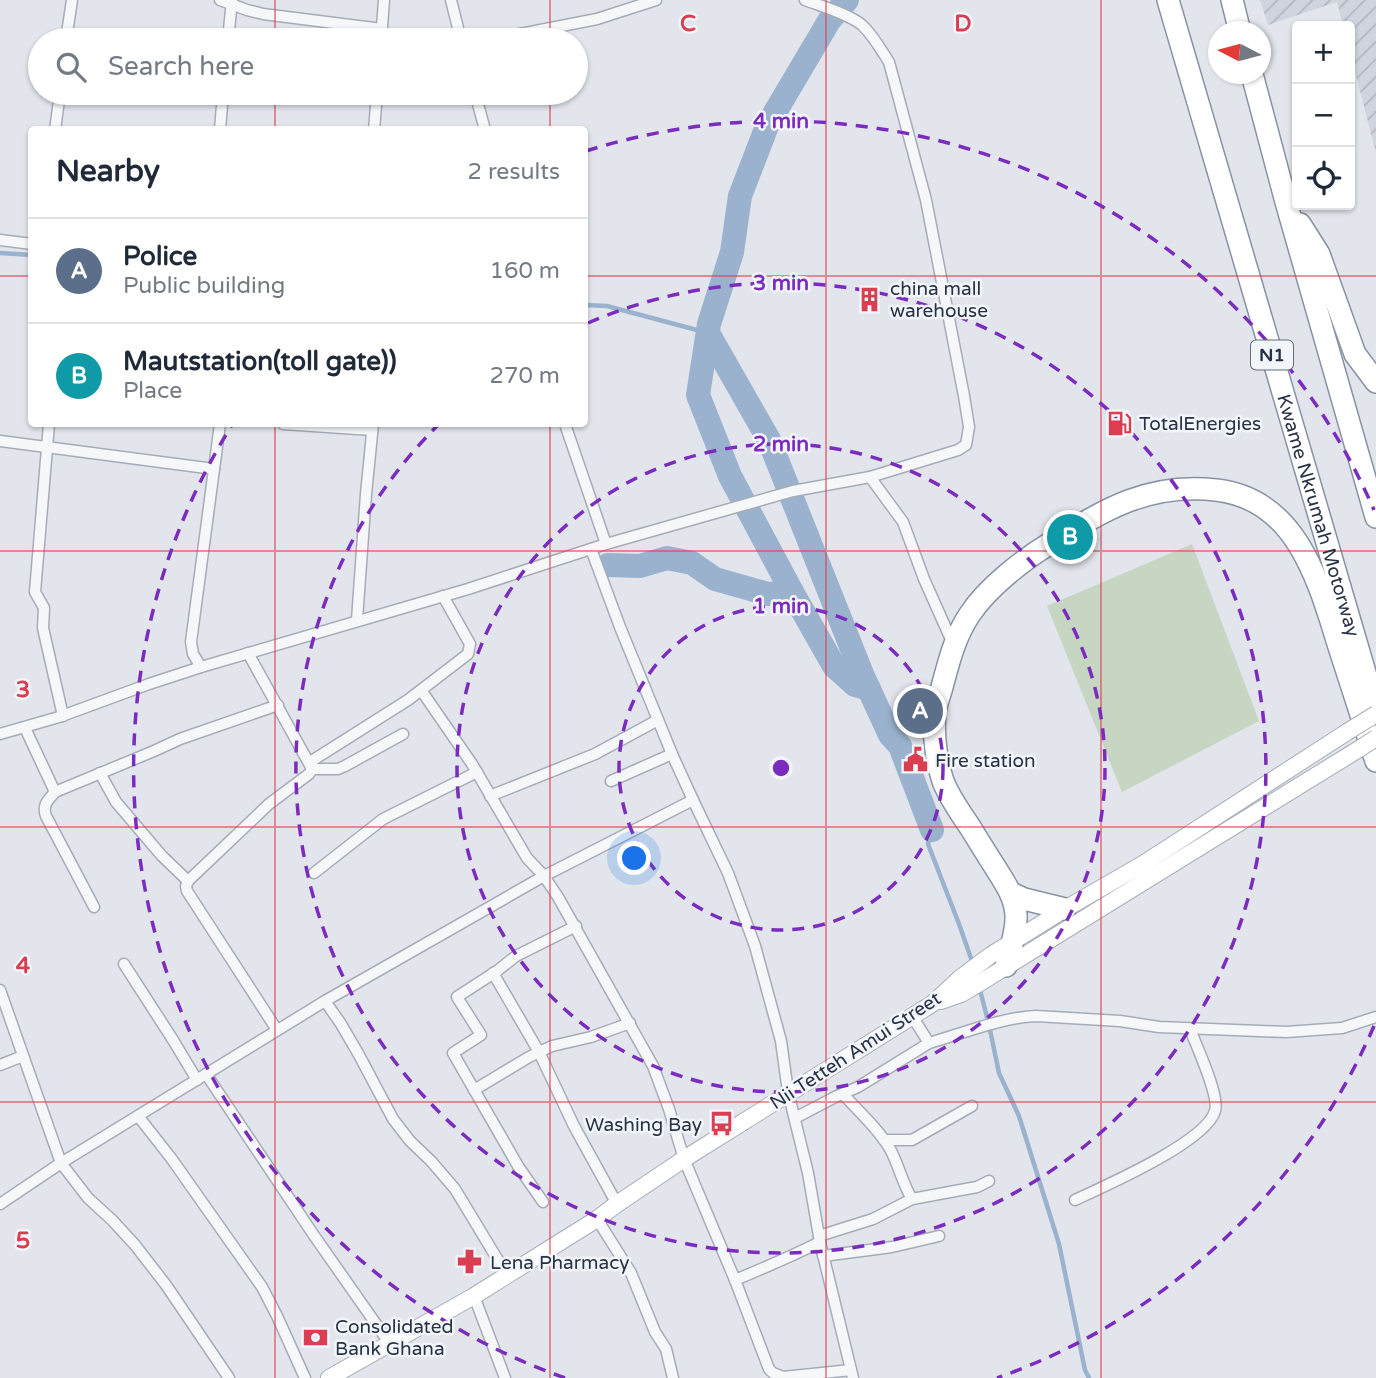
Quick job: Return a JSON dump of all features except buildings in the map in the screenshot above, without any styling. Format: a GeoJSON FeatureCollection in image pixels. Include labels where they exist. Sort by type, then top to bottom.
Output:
{"type":"FeatureCollection","features":[{"type":"Feature","properties":{"kind":"highway","name":"Kwame Nkrumah Motorway"},"geometry":{"type":"LineString","coordinates":[[1168,0],[1376,712]]}},
{"type":"Feature","properties":{"kind":"highway"},"geometry":{"type":"LineString","coordinates":[[1232,0],[1237,21]]}},
{"type":"Feature","properties":{"kind":"highway"},"geometry":{"type":"LineString","coordinates":[[1255,84],[1376,517]]}},
{"type":"Feature","properties":{"kind":"highway"},"geometry":{"type":"LineString","coordinates":[[1286,202],[1319,254],[1355,354],[1376,382]]}},
{"type":"Feature","properties":{"kind":"highway"},"geometry":{"type":"LineString","coordinates":[[1006,967],[1016,915],[1011,893],[943,781],[935,733],[935,712],[953,644],[970,613],[988,592],[1034,554],[1068,533],[1128,500],[1188,487],[1227,491],[1255,502],[1278,518],[1306,554],[1325,603],[1367,755]]}},
{"type":"Feature","properties":{"kind":"highway"},"geometry":{"type":"LineString","coordinates":[[1011,893],[1065,909]]}},
{"type":"Feature","properties":{"kind":"main road","name":"Nii Tetteh Amui Street"},"geometry":{"type":"LineString","coordinates":[[329,1378],[348,1374],[390,1345],[597,1219],[788,1092],[932,1004],[975,967],[1012,941],[1143,864],[1376,712]]}},
{"type":"Feature","properties":{"kind":"main road"},"geometry":{"type":"LineString","coordinates":[[932,1004],[961,993],[1367,755],[1376,738]]}},
{"type":"Feature","properties":{"kind":"street"},"geometry":{"type":"LineString","coordinates":[[68,28],[72,0]]}},
{"type":"Feature","properties":{"kind":"street"},"geometry":{"type":"LineString","coordinates":[[220,0],[263,14],[342,28]]}},
{"type":"Feature","properties":{"kind":"street"},"geometry":{"type":"LineString","coordinates":[[382,28],[384,0]]}},
{"type":"Feature","properties":{"kind":"street"},"geometry":{"type":"LineString","coordinates":[[451,0],[458,28]]}},
{"type":"Feature","properties":{"kind":"street"},"geometry":{"type":"LineString","coordinates":[[551,28],[597,19],[656,0]]}},
{"type":"Feature","properties":{"kind":"street"},"geometry":{"type":"LineString","coordinates":[[0,734],[63,716],[201,667],[443,596],[606,544],[790,492],[870,477],[967,445],[969,427],[926,201],[889,62],[862,25],[805,0]]}},
{"type":"Feature","properties":{"kind":"street"},"geometry":{"type":"LineString","coordinates":[[230,28],[232,2]]}},
{"type":"Feature","properties":{"kind":"street"},"geometry":{"type":"LineString","coordinates":[[56,126],[58,105]]}},
{"type":"Feature","properties":{"kind":"street"},"geometry":{"type":"LineString","coordinates":[[220,126],[222,105]]}},
{"type":"Feature","properties":{"kind":"street"},"geometry":{"type":"LineString","coordinates":[[373,126],[376,105]]}},
{"type":"Feature","properties":{"kind":"street"},"geometry":{"type":"LineString","coordinates":[[478,105],[484,126]]}},
{"type":"Feature","properties":{"kind":"street"},"geometry":{"type":"LineString","coordinates":[[0,240],[28,244]]}},
{"type":"Feature","properties":{"kind":"street"},"geometry":{"type":"LineString","coordinates":[[49,427],[35,592],[44,608],[43,628],[63,716]]}},
{"type":"Feature","properties":{"kind":"street"},"geometry":{"type":"LineString","coordinates":[[201,667],[193,654],[191,642],[220,427]]}},
{"type":"Feature","properties":{"kind":"street"},"geometry":{"type":"LineString","coordinates":[[357,620],[373,427]]}},
{"type":"Feature","properties":{"kind":"street"},"geometry":{"type":"LineString","coordinates":[[566,427],[606,544]]}},
{"type":"Feature","properties":{"kind":"street"},"geometry":{"type":"LineString","coordinates":[[0,441],[214,469]]}},
{"type":"Feature","properties":{"kind":"street"},"geometry":{"type":"LineString","coordinates":[[870,477],[903,522],[924,579],[953,644]]}},
{"type":"Feature","properties":{"kind":"street"},"geometry":{"type":"LineString","coordinates":[[421,690],[477,772],[527,858],[544,876],[576,926],[653,1066],[684,1159],[769,1369],[783,1377],[852,1374],[819,1239],[780,1041],[755,946],[729,873],[672,754],[591,549]]}},
{"type":"Feature","properties":{"kind":"street"},"geometry":{"type":"LineString","coordinates":[[277,1030],[186,886],[188,881],[269,804],[309,774],[311,766],[408,700],[468,654],[470,644],[443,596]]}},
{"type":"Feature","properties":{"kind":"street"},"geometry":{"type":"LineString","coordinates":[[248,653],[311,766]]}},
{"type":"Feature","properties":{"kind":"street"},"geometry":{"type":"LineString","coordinates":[[94,907],[46,816],[44,807],[55,792],[180,739],[278,705]]}},
{"type":"Feature","properties":{"kind":"street"},"geometry":{"type":"LineString","coordinates":[[490,796],[594,754],[658,720]]}},
{"type":"Feature","properties":{"kind":"street"},"geometry":{"type":"LineString","coordinates":[[26,728],[55,792]]}},
{"type":"Feature","properties":{"kind":"street"},"geometry":{"type":"LineString","coordinates":[[311,766],[338,769],[403,734]]}},
{"type":"Feature","properties":{"kind":"street"},"geometry":{"type":"LineString","coordinates":[[611,781],[672,754]]}},
{"type":"Feature","properties":{"kind":"street"},"geometry":{"type":"LineString","coordinates":[[314,873],[383,819],[477,772]]}},
{"type":"Feature","properties":{"kind":"street"},"geometry":{"type":"LineString","coordinates":[[100,773],[116,802],[162,856],[188,881]]}},
{"type":"Feature","properties":{"kind":"street"},"geometry":{"type":"LineString","coordinates":[[0,1203],[325,1000],[544,876],[692,800]]}},
{"type":"Feature","properties":{"kind":"street"},"geometry":{"type":"LineString","coordinates":[[543,1202],[518,1166],[453,1053],[481,1034],[457,997],[516,956],[576,926]]}},
{"type":"Feature","properties":{"kind":"street"},"geometry":{"type":"LineString","coordinates":[[124,964],[173,1040],[390,1345]]}},
{"type":"Feature","properties":{"kind":"street"},"geometry":{"type":"LineString","coordinates":[[494,973],[539,1052],[574,1126],[617,1204]]}},
{"type":"Feature","properties":{"kind":"street"},"geometry":{"type":"LineString","coordinates":[[0,990],[61,1163],[88,1198],[112,1220],[159,1275],[229,1378]]}},
{"type":"Feature","properties":{"kind":"street"},"geometry":{"type":"LineString","coordinates":[[325,1000],[393,1119],[454,1189],[507,1275]]}},
{"type":"Feature","properties":{"kind":"street"},"geometry":{"type":"LineString","coordinates":[[912,1016],[929,1043]]}},
{"type":"Feature","properties":{"kind":"street"},"geometry":{"type":"LineString","coordinates":[[795,1118],[866,1083],[929,1043],[1026,1016],[1120,1021],[1190,1029],[1286,1032],[1342,1028],[1376,1017]]}},
{"type":"Feature","properties":{"kind":"street"},"geometry":{"type":"LineString","coordinates":[[474,1090],[552,1046],[591,1037],[630,1023]]}},
{"type":"Feature","properties":{"kind":"street"},"geometry":{"type":"LineString","coordinates":[[1075,1200],[1139,1170],[1198,1134],[1208,1123],[1215,1110],[1215,1097],[1190,1029]]}},
{"type":"Feature","properties":{"kind":"street"},"geometry":{"type":"LineString","coordinates":[[0,1065],[23,1056]]}},
{"type":"Feature","properties":{"kind":"street"},"geometry":{"type":"LineString","coordinates":[[843,1094],[884,1140],[912,1199]]}},
{"type":"Feature","properties":{"kind":"street"},"geometry":{"type":"LineString","coordinates":[[884,1140],[912,1140],[972,1106]]}},
{"type":"Feature","properties":{"kind":"street"},"geometry":{"type":"LineString","coordinates":[[138,1116],[262,1287],[305,1378]]}},
{"type":"Feature","properties":{"kind":"street"},"geometry":{"type":"LineString","coordinates":[[735,1280],[790,1258],[819,1239],[873,1219],[912,1199],[977,1187],[989,1181]]}},
{"type":"Feature","properties":{"kind":"street"},"geometry":{"type":"LineString","coordinates":[[597,1219],[631,1273],[655,1332],[666,1349],[673,1378]]}},
{"type":"Feature","properties":{"kind":"street"},"geometry":{"type":"LineString","coordinates":[[823,1256],[892,1247],[939,1236]]}},
{"type":"Feature","properties":{"kind":"street"},"geometry":{"type":"LineString","coordinates":[[474,1296],[505,1378]]}},
{"type":"Feature","properties":{"kind":"shaded area"},"geometry":{"type":"Polygon","coordinates":[[[1260,0],[1376,0],[1376,153],[1355,71],[1355,21],[1342,21],[1337,2],[1271,24],[1271,21],[1267,21],[1260,0]]]}},
{"type":"Feature","properties":{"kind":"green space"},"geometry":{"type":"Polygon","coordinates":[[[1192,544],[1259,721],[1122,792],[1047,606],[1192,544]]]}},
{"type":"Feature","properties":{"kind":"waterway"},"geometry":{"type":"LineString","coordinates":[[847,0],[829,21],[767,126],[740,196],[732,252],[709,324],[698,395],[730,476],[834,666],[855,685],[869,689]]}},
{"type":"Feature","properties":{"kind":"waterway"},"geometry":{"type":"LineString","coordinates":[[0,253],[28,255]]}},
{"type":"Feature","properties":{"kind":"waterway"},"geometry":{"type":"LineString","coordinates":[[588,305],[607,306],[708,333]]}},
{"type":"Feature","properties":{"kind":"waterway"},"geometry":{"type":"LineString","coordinates":[[708,333],[769,440],[862,674],[890,735],[900,746],[932,830]]}},
{"type":"Feature","properties":{"kind":"waterway"},"geometry":{"type":"LineString","coordinates":[[608,565],[640,566],[667,558],[692,563],[715,579],[768,594],[792,592]]}},
{"type":"Feature","properties":{"kind":"waterway"},"geometry":{"type":"LineString","coordinates":[[932,830],[928,844],[973,964]]}},
{"type":"Feature","properties":{"kind":"waterway"},"geometry":{"type":"LineString","coordinates":[[979,986],[999,1073],[1019,1116],[1059,1244],[1085,1370],[1089,1378]]}},
{"type":"Feature","properties":{"kind":"place","name":"china mall warehouse"},"geometry":{"type":"Point","coordinates":[870,299]}},
{"type":"Feature","properties":{"kind":"place","name":"TotalEnergies"},"geometry":{"type":"Point","coordinates":[1119,423]}},
{"type":"Feature","properties":{"kind":"place","name":"Mautstation(toll gate))"},"geometry":{"type":"Point","coordinates":[1070,537]}},
{"type":"Feature","properties":{"kind":"place","name":"Police"},"geometry":{"type":"Point","coordinates":[920,711]}},
{"type":"Feature","properties":{"kind":"place","name":"Fire station"},"geometry":{"type":"Point","coordinates":[915,760]}},
{"type":"Feature","properties":{"kind":"place","name":"Washing Bay"},"geometry":{"type":"Point","coordinates":[722,1124]}},
{"type":"Feature","properties":{"kind":"place","name":"Lena Pharmacy"},"geometry":{"type":"Point","coordinates":[470,1262]}},
{"type":"Feature","properties":{"kind":"place","name":"Consolidated Bank Ghana"},"geometry":{"type":"Point","coordinates":[315,1337]}}]}
